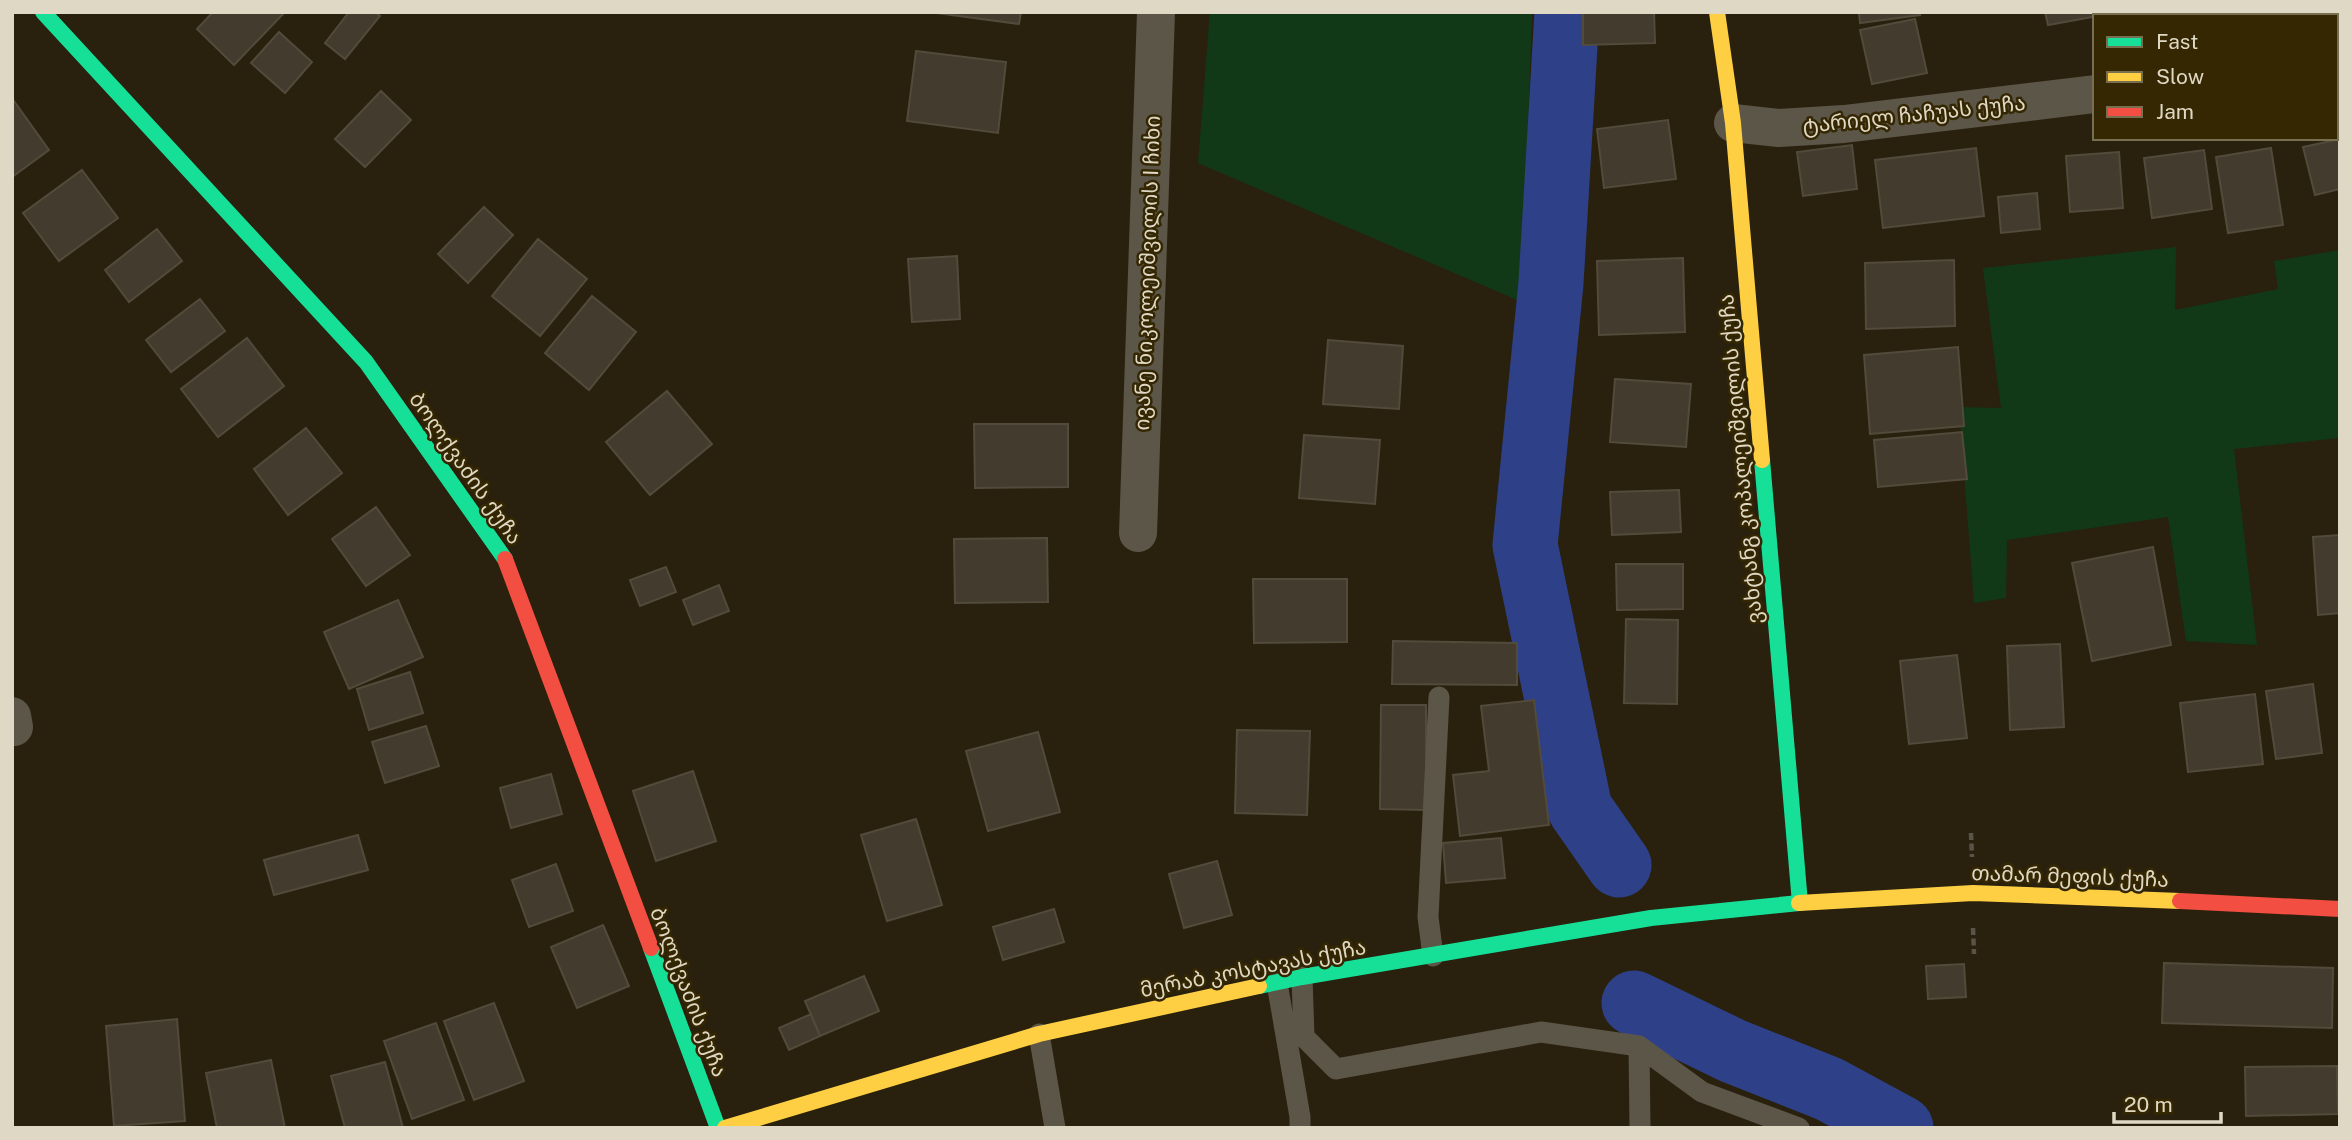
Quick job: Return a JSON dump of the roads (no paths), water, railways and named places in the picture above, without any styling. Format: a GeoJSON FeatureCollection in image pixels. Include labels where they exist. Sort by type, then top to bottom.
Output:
{"type":"FeatureCollection","features":[{"type":"Feature","properties":{"kind":"street","name":"ბოლქვაძის ქუჩა"},"geometry":{"type":"LineString","coordinates":[[43,12],[366,362],[506,561],[718,1128]]}},
{"type":"Feature","properties":{"kind":"street","name":"ივანე ნიკოლეიშვილის I ჩიხი"},"geometry":{"type":"LineString","coordinates":[[1138,533],[1156,12]]}},
{"type":"Feature","properties":{"kind":"street","name":"ვახტანგ კოპალეიშვილის ქუჩა"},"geometry":{"type":"LineString","coordinates":[[1717,12],[1733,123],[1800,903]]}},
{"type":"Feature","properties":{"kind":"street","name":"ტარიელ ჩაჩუას ქუჩა"},"geometry":{"type":"LineString","coordinates":[[1733,123],[1779,128],[1844,124],[2093,94]]}},
{"type":"Feature","properties":{"kind":"street","name":"თამარ მეფის ქუჩა"},"geometry":{"type":"LineString","coordinates":[[1800,903],[2000,893],[2340,909]]}},
{"type":"Feature","properties":{"kind":"street","name":"მერაბ კოსტავას ქუჩა"},"geometry":{"type":"LineString","coordinates":[[725,1128],[1039,1034],[1277,982],[1651,918],[1800,903]]}},
{"type":"Feature","properties":{"kind":"lane"},"geometry":{"type":"LineString","coordinates":[[1433,956],[1428,917],[1439,697]]}},
{"type":"Feature","properties":{"kind":"lane"},"geometry":{"type":"LineString","coordinates":[[1302,977],[1304,1037],[1336,1069],[1541,1032],[1639,1046],[1702,1092],[1800,1128]]}},
{"type":"Feature","properties":{"kind":"lane"},"geometry":{"type":"LineString","coordinates":[[1277,982],[1300,1128]]}},
{"type":"Feature","properties":{"kind":"lane"},"geometry":{"type":"LineString","coordinates":[[1039,1034],[1055,1128]]}},
{"type":"Feature","properties":{"kind":"lane"},"geometry":{"type":"LineString","coordinates":[[1639,1046],[1640,1128]]}},
{"type":"Feature","properties":{"kind":"waterway"},"geometry":{"type":"LineString","coordinates":[[1567,12],[1551,283],[1525,545],[1580,809],[1619,865]]}},
{"type":"Feature","properties":{"kind":"waterway"},"geometry":{"type":"LineString","coordinates":[[1634,1003],[1733,1051],[1829,1089],[1901,1128]]}}]}
